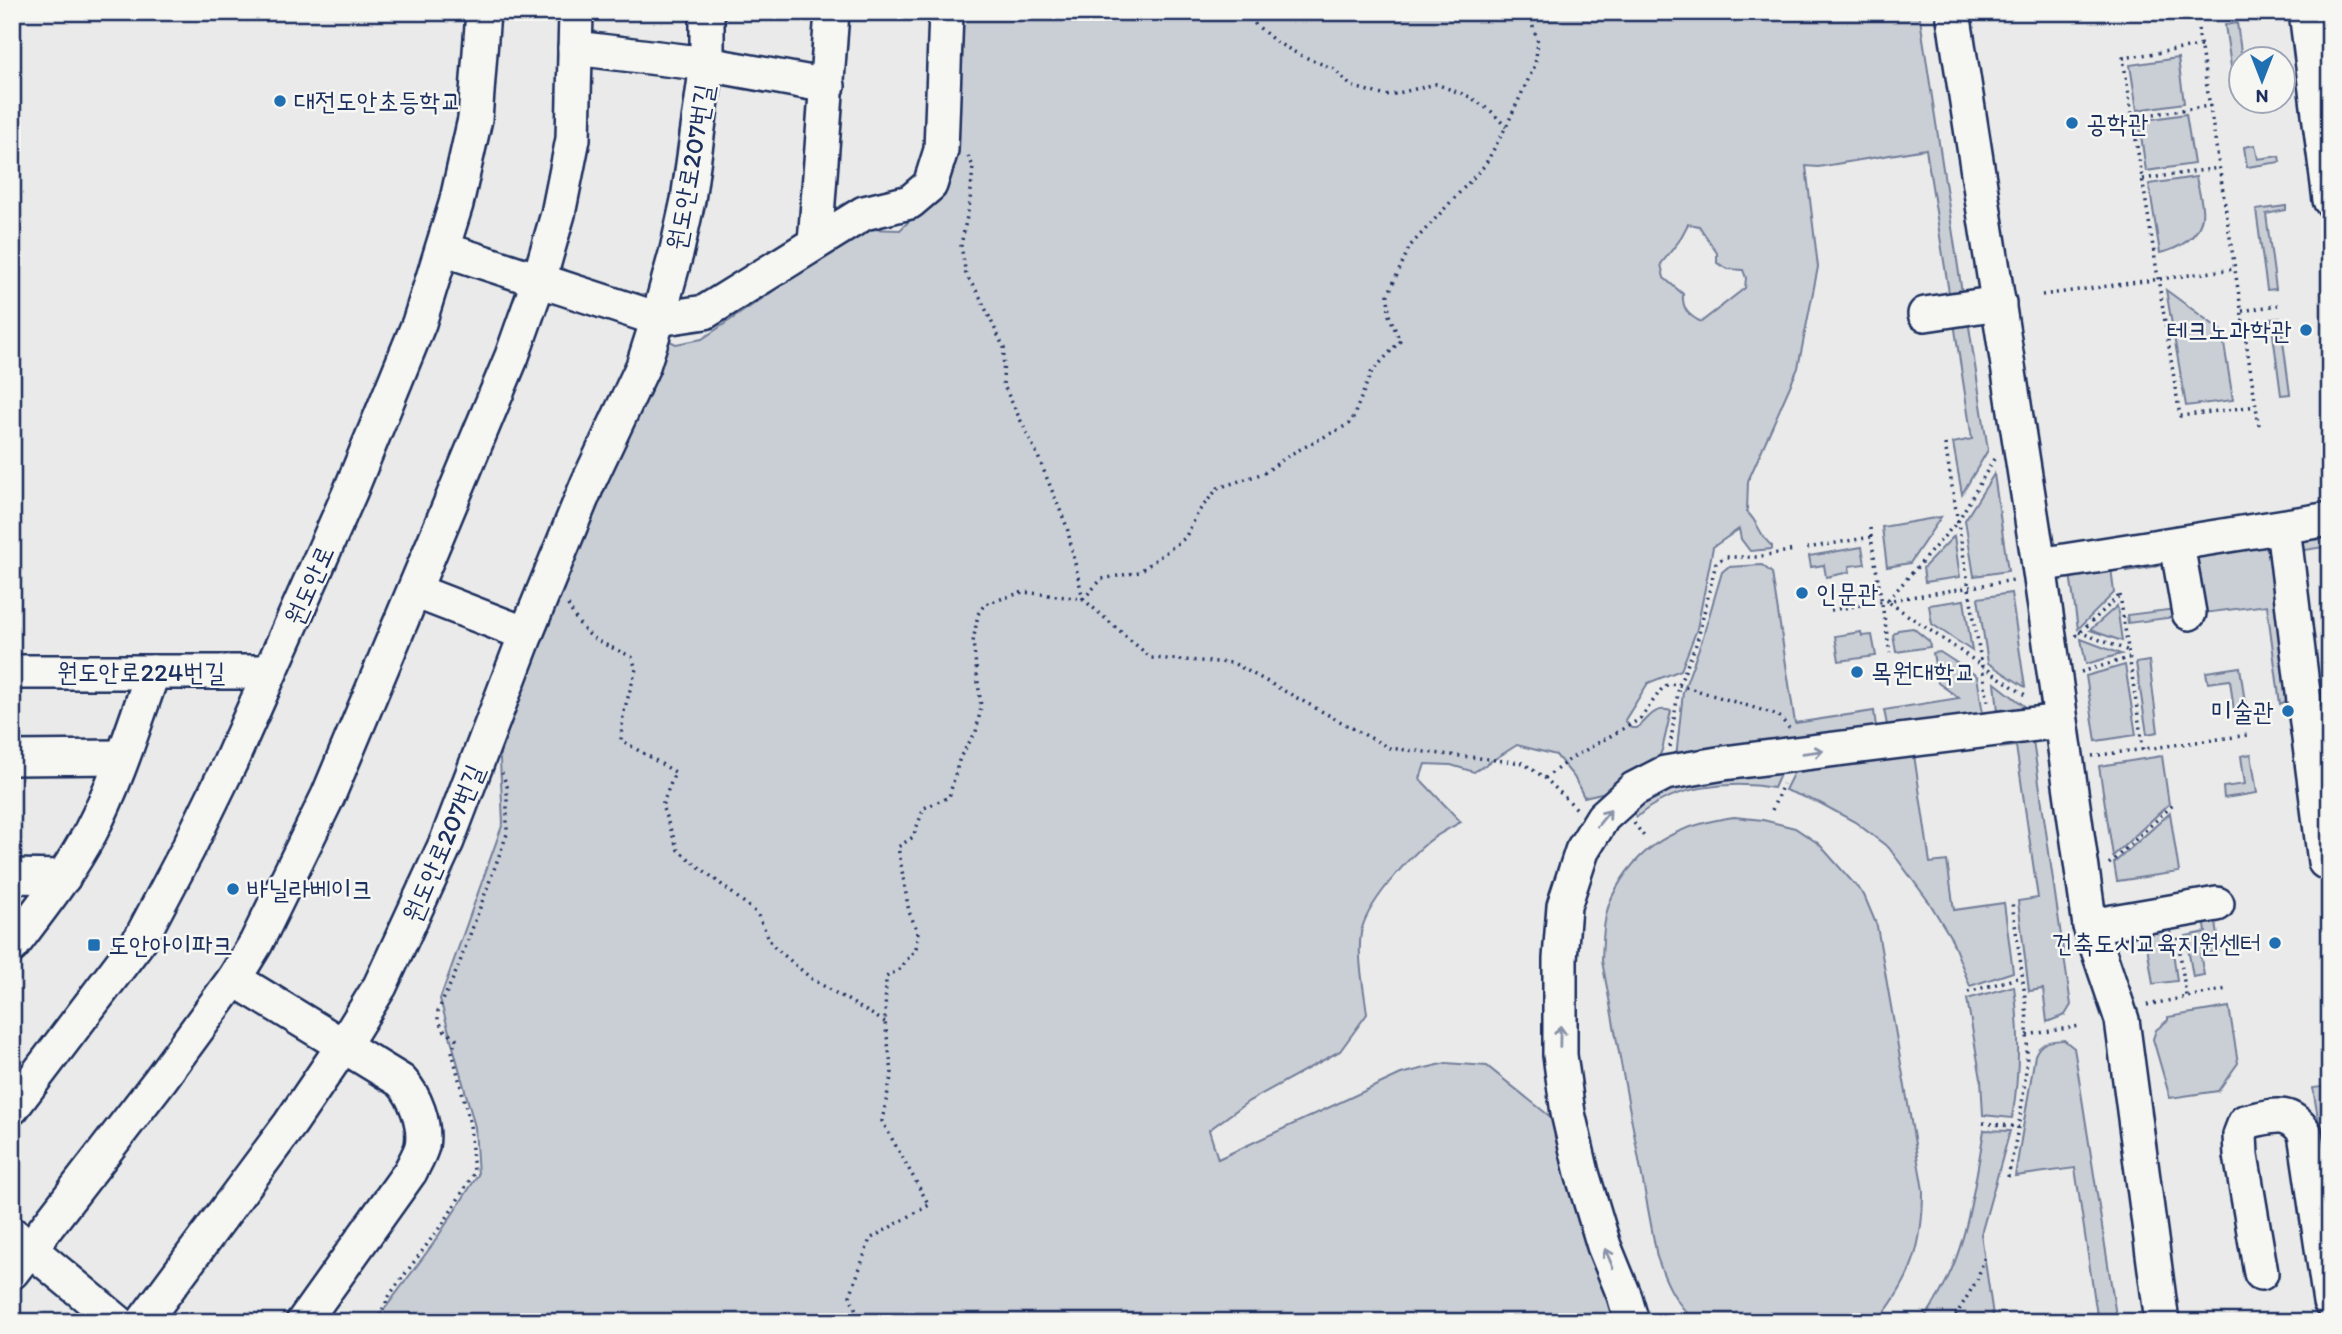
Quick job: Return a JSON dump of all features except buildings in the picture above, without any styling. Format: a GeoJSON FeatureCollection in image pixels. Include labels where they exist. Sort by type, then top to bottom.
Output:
{"type":"FeatureCollection","features":[{"type":"Feature","properties":{"kind":"street","name":"원도안로"},"geometry":{"type":"LineString","coordinates":[[12,1108],[141,938],[194,837],[350,492],[419,323],[456,204],[475,119],[483,12]]}},
{"type":"Feature","properties":{"kind":"street"},"geometry":{"type":"LineString","coordinates":[[118,1322],[18,1252],[160,1080],[234,979],[256,943],[328,796],[512,356],[539,280],[558,214],[573,139],[576,12]]}},
{"type":"Feature","properties":{"kind":"street","name":"원도안로207번길"},"geometry":{"type":"LineString","coordinates":[[143,1322],[290,1124],[343,1046],[380,986],[447,841],[526,634],[588,483],[643,366],[658,319],[688,200],[708,64],[708,12]]}},
{"type":"Feature","properties":{"kind":"street"},"geometry":{"type":"LineString","coordinates":[[815,243],[832,12]]}},
{"type":"Feature","properties":{"kind":"street"},"geometry":{"type":"LineString","coordinates":[[443,249],[658,319],[705,312],[864,213],[910,202],[930,185],[941,150],[946,12]]}},
{"type":"Feature","properties":{"kind":"street"},"geometry":{"type":"LineString","coordinates":[[1953,12],[1999,303],[2027,572],[2060,721],[2090,926],[2122,1020],[2162,1322]]}},
{"type":"Feature","properties":{"kind":"street"},"geometry":{"type":"LineString","coordinates":[[2305,12],[2330,200]]}},
{"type":"Feature","properties":{"kind":"street"},"geometry":{"type":"LineString","coordinates":[[575,48],[708,64],[828,86]]}},
{"type":"Feature","properties":{"kind":"street"},"geometry":{"type":"LineString","coordinates":[[1926,314],[1999,303]]}},
{"type":"Feature","properties":{"kind":"street"},"geometry":{"type":"LineString","coordinates":[[2027,572],[2330,519]]}},
{"type":"Feature","properties":{"kind":"street"},"geometry":{"type":"LineString","coordinates":[[2283,527],[2325,862]]}},
{"type":"Feature","properties":{"kind":"street"},"geometry":{"type":"LineString","coordinates":[[2177,544],[2189,613]]}},
{"type":"Feature","properties":{"kind":"street"},"geometry":{"type":"LineString","coordinates":[[415,591],[526,634]]}},
{"type":"Feature","properties":{"kind":"street","name":"원도안로224번길"},"geometry":{"type":"LineString","coordinates":[[12,671],[270,672]]}},
{"type":"Feature","properties":{"kind":"street"},"geometry":{"type":"LineString","coordinates":[[12,946],[64,877],[91,830],[122,757],[153,672]]}},
{"type":"Feature","properties":{"kind":"street"},"geometry":{"type":"LineString","coordinates":[[1632,1322],[1604,1247],[1582,1173],[1568,1113],[1560,1055],[1560,960],[1564,906],[1582,851],[1602,817],[1634,789],[1665,773],[1724,763],[2060,721]]}},
{"type":"Feature","properties":{"kind":"street"},"geometry":{"type":"LineString","coordinates":[[12,758],[122,757]]}},
{"type":"Feature","properties":{"kind":"street"},"geometry":{"type":"LineString","coordinates":[[12,876],[64,877]]}},
{"type":"Feature","properties":{"kind":"street"},"geometry":{"type":"LineString","coordinates":[[2090,926],[2217,904]]}},
{"type":"Feature","properties":{"kind":"street"},"geometry":{"type":"LineString","coordinates":[[234,979],[401,1081],[411,1092],[420,1121],[422,1145],[410,1172],[303,1322]]}},
{"type":"Feature","properties":{"kind":"street"},"geometry":{"type":"LineString","coordinates":[[2261,1273],[2240,1135],[2245,1122],[2281,1115],[2297,1120],[2305,1133],[2330,1302]]}},
{"type":"Feature","properties":{"kind":"street"},"geometry":{"type":"LineString","coordinates":[[2318,1322],[2330,1320]]}},
{"type":"Feature","properties":{"kind":"path"},"geometry":{"type":"LineString","coordinates":[[1246,12],[1255,24],[1276,42],[1334,69],[1351,86],[1386,96],[1436,84],[1470,97],[1492,112],[1506,127]]}},
{"type":"Feature","properties":{"kind":"path"},"geometry":{"type":"LineString","coordinates":[[1083,598],[1102,579],[1139,572],[1185,538],[1199,511],[1218,488],[1264,473],[1291,454],[1351,423],[1371,373],[1400,341],[1389,315],[1388,295],[1410,246],[1485,165],[1535,65],[1538,42],[1528,12]]}},
{"type":"Feature","properties":{"kind":"path"},"geometry":{"type":"LineString","coordinates":[[2198,29],[2259,426]]}},
{"type":"Feature","properties":{"kind":"path"},"geometry":{"type":"LineString","coordinates":[[2200,46],[2123,58],[2180,416],[2256,406]]}},
{"type":"Feature","properties":{"kind":"path"},"geometry":{"type":"LineString","coordinates":[[2133,117],[2210,106]]}},
{"type":"Feature","properties":{"kind":"path"},"geometry":{"type":"LineString","coordinates":[[943,121],[952,129],[973,166],[961,245],[966,275],[978,293],[1004,348],[1003,384],[1068,527],[1083,598]]}},
{"type":"Feature","properties":{"kind":"path"},"geometry":{"type":"LineString","coordinates":[[2143,179],[2219,168]]}},
{"type":"Feature","properties":{"kind":"path"},"geometry":{"type":"LineString","coordinates":[[2042,295],[2235,269]]}},
{"type":"Feature","properties":{"kind":"path"},"geometry":{"type":"LineString","coordinates":[[2241,311],[2278,305]]}},
{"type":"Feature","properties":{"kind":"path"},"geometry":{"type":"LineString","coordinates":[[1945,444],[1992,730]]}},
{"type":"Feature","properties":{"kind":"path"},"geometry":{"type":"LineString","coordinates":[[1884,601],[1958,521],[1995,457]]}},
{"type":"Feature","properties":{"kind":"path"},"geometry":{"type":"LineString","coordinates":[[1870,528],[1884,601],[1890,653]]}},
{"type":"Feature","properties":{"kind":"path"},"geometry":{"type":"LineString","coordinates":[[1807,548],[1871,537]]}},
{"type":"Feature","properties":{"kind":"path"},"geometry":{"type":"LineString","coordinates":[[1665,773],[1679,685],[1697,642],[1716,563],[1720,558],[1757,557],[1794,550]]}},
{"type":"Feature","properties":{"kind":"path"},"geometry":{"type":"LineString","coordinates":[[1831,610],[1969,588],[2027,572]]}},
{"type":"Feature","properties":{"kind":"path"},"geometry":{"type":"LineString","coordinates":[[861,1322],[850,1296],[870,1239],[929,1205],[882,1121],[892,1072],[885,1022],[886,977],[900,969],[915,948],[918,932],[909,912],[898,847],[913,837],[924,808],[949,797],[960,757],[976,732],[981,707],[973,642],[978,614],[985,604],[1023,592],[1083,598],[1151,658],[1233,663],[1389,748],[1523,763],[1545,778],[1579,811]]}},
{"type":"Feature","properties":{"kind":"path"},"geometry":{"type":"LineString","coordinates":[[2075,637],[2120,595],[2143,749]]}},
{"type":"Feature","properties":{"kind":"path"},"geometry":{"type":"LineString","coordinates":[[1884,601],[2032,701]]}},
{"type":"Feature","properties":{"kind":"path"},"geometry":{"type":"LineString","coordinates":[[566,603],[578,625],[588,636],[632,657],[636,669],[622,715],[621,740],[675,772],[662,806],[678,850],[757,913],[772,945],[812,979],[885,1022]]}},
{"type":"Feature","properties":{"kind":"path"},"geometry":{"type":"LineString","coordinates":[[2079,632],[2129,651]]}},
{"type":"Feature","properties":{"kind":"path"},"geometry":{"type":"LineString","coordinates":[[2080,672],[2129,658]]}},
{"type":"Feature","properties":{"kind":"path"},"geometry":{"type":"LineString","coordinates":[[1545,778],[1570,759],[1640,719],[1668,684],[1778,715],[1788,727],[1791,736]]}},
{"type":"Feature","properties":{"kind":"path"},"geometry":{"type":"LineString","coordinates":[[2092,756],[2249,734]]}},
{"type":"Feature","properties":{"kind":"path"},"geometry":{"type":"LineString","coordinates":[[376,1322],[391,1293],[446,1219],[474,1173],[470,1124],[452,1051],[456,1040],[444,1030],[438,1020],[438,1011],[457,970],[507,835],[507,786],[487,738]]}},
{"type":"Feature","properties":{"kind":"path"},"geometry":{"type":"LineString","coordinates":[[1772,810],[1780,789]]}},
{"type":"Feature","properties":{"kind":"path"},"geometry":{"type":"LineString","coordinates":[[2109,864],[2175,803]]}},
{"type":"Feature","properties":{"kind":"path"},"geometry":{"type":"LineString","coordinates":[[1633,820],[1646,839]]}},
{"type":"Feature","properties":{"kind":"path"},"geometry":{"type":"LineString","coordinates":[[2008,1177],[2027,1062],[2027,1035],[2012,902]]}},
{"type":"Feature","properties":{"kind":"path"},"geometry":{"type":"LineString","coordinates":[[2178,937],[2186,997]]}},
{"type":"Feature","properties":{"kind":"path"},"geometry":{"type":"LineString","coordinates":[[1968,992],[2021,977]]}},
{"type":"Feature","properties":{"kind":"path"},"geometry":{"type":"LineString","coordinates":[[2144,1006],[2227,989]]}},
{"type":"Feature","properties":{"kind":"path"},"geometry":{"type":"LineString","coordinates":[[2027,1035],[2080,1026]]}},
{"type":"Feature","properties":{"kind":"path"},"geometry":{"type":"LineString","coordinates":[[1983,1123],[2018,1126]]}},
{"type":"Feature","properties":{"kind":"path"},"geometry":{"type":"LineString","coordinates":[[1952,1322],[1977,1280],[1985,1256]]}},
{"type":"Feature","properties":{"kind":"shaded area"},"geometry":{"type":"Polygon","coordinates":[[[946,12],[1919,12],[1962,293],[1950,299],[1926,149],[1818,167],[1806,166],[1818,267],[1798,368],[1748,481],[1747,512],[1772,549],[1750,551],[1741,539],[1739,529],[1713,547],[1697,629],[1681,670],[1648,683],[1625,720],[1631,728],[1637,728],[1660,710],[1671,711],[1657,762],[1610,791],[1584,797],[1574,777],[1556,755],[1517,745],[1474,772],[1451,765],[1425,764],[1420,779],[1461,822],[1432,839],[1409,860],[1378,897],[1364,922],[1360,953],[1367,1014],[1340,1051],[1249,1101],[1209,1130],[1218,1159],[1401,1074],[1446,1063],[1487,1066],[1557,1122],[1618,1322],[375,1322],[433,1244],[478,1175],[475,1127],[440,999],[503,823],[499,739],[585,500],[668,340],[676,344],[702,339],[817,259],[867,229],[900,230],[940,191],[946,12]],[[1688,224],[1661,264],[1664,278],[1683,294],[1687,311],[1701,322],[1745,288],[1746,278],[1743,270],[1728,269],[1717,263],[1717,253],[1699,226],[1688,224]]]}},
{"type":"Feature","properties":{"kind":"shaded area"},"geometry":{"type":"Polygon","coordinates":[[[2237,23],[2240,46],[2228,46],[2225,25],[2237,23]]]}},
{"type":"Feature","properties":{"kind":"shaded area"},"geometry":{"type":"Polygon","coordinates":[[[2178,58],[2184,103],[2137,110],[2130,65],[2178,58]]]}},
{"type":"Feature","properties":{"kind":"shaded area"},"geometry":{"type":"Polygon","coordinates":[[[2186,114],[2194,164],[2146,171],[2139,121],[2186,114]]]}},
{"type":"Feature","properties":{"kind":"shaded area"},"geometry":{"type":"Polygon","coordinates":[[[2255,145],[2258,159],[2279,156],[2280,162],[2247,167],[2244,147],[2255,145]]]}},
{"type":"Feature","properties":{"kind":"shaded area"},"geometry":{"type":"Polygon","coordinates":[[[2196,177],[2202,207],[2197,231],[2174,249],[2160,253],[2149,184],[2196,177]]]}},
{"type":"Feature","properties":{"kind":"shaded area"},"geometry":{"type":"Polygon","coordinates":[[[2286,206],[2286,210],[2266,214],[2276,289],[2267,290],[2256,210],[2286,206]]]}},
{"type":"Feature","properties":{"kind":"shaded area"},"geometry":{"type":"Polygon","coordinates":[[[2166,290],[2222,331],[2233,400],[2186,406],[2166,290]]]}},
{"type":"Feature","properties":{"kind":"shaded area"},"geometry":{"type":"Polygon","coordinates":[[[2280,318],[2290,394],[2281,395],[2271,319],[2280,318]]]}},
{"type":"Feature","properties":{"kind":"shaded area"},"geometry":{"type":"Polygon","coordinates":[[[1968,320],[1988,450],[1962,494],[1953,443],[1972,439],[1954,323],[1968,320]]]}},
{"type":"Feature","properties":{"kind":"shaded area"},"geometry":{"type":"Polygon","coordinates":[[[1994,474],[2008,571],[1974,576],[1965,520],[1994,474]]]}},
{"type":"Feature","properties":{"kind":"shaded area"},"geometry":{"type":"Polygon","coordinates":[[[1941,517],[1910,563],[1887,567],[1882,527],[1941,517]]]}},
{"type":"Feature","properties":{"kind":"shaded area"},"geometry":{"type":"Polygon","coordinates":[[[2330,532],[2330,546],[2299,551],[2306,538],[2330,532]]]}},
{"type":"Feature","properties":{"kind":"shaded area"},"geometry":{"type":"Polygon","coordinates":[[[1954,536],[1960,577],[1925,582],[1923,568],[1954,536]]]}},
{"type":"Feature","properties":{"kind":"shaded area"},"geometry":{"type":"Polygon","coordinates":[[[2260,544],[2268,548],[2273,555],[2289,695],[2286,701],[2280,704],[2267,605],[2196,614],[2187,555],[2260,544]]]}},
{"type":"Feature","properties":{"kind":"shaded area"},"geometry":{"type":"Polygon","coordinates":[[[1862,547],[1865,564],[1849,566],[1850,572],[1826,577],[1824,565],[1811,567],[1809,556],[1862,547]]]}},
{"type":"Feature","properties":{"kind":"shaded area"},"geometry":{"type":"Polygon","coordinates":[[[2174,557],[2183,616],[2128,623],[2127,615],[2176,609],[2170,564],[2127,571],[2127,565],[2174,557]]]}},
{"type":"Feature","properties":{"kind":"shaded area"},"geometry":{"type":"Polygon","coordinates":[[[1762,565],[1772,573],[1795,723],[1874,711],[1875,733],[1676,758],[1683,692],[1722,572],[1728,567],[1762,565]]]}},
{"type":"Feature","properties":{"kind":"shaded area"},"geometry":{"type":"Polygon","coordinates":[[[2111,567],[2114,593],[2078,629],[2070,574],[2111,567]]]}},
{"type":"Feature","properties":{"kind":"shaded area"},"geometry":{"type":"Polygon","coordinates":[[[2011,593],[2025,687],[1988,663],[1978,598],[2011,593]]]}},
{"type":"Feature","properties":{"kind":"shaded area"},"geometry":{"type":"Polygon","coordinates":[[[1964,600],[1972,651],[1932,624],[1929,605],[1964,600]]]}},
{"type":"Feature","properties":{"kind":"shaded area"},"geometry":{"type":"Polygon","coordinates":[[[2117,606],[2122,641],[2090,630],[2117,606]]]}},
{"type":"Feature","properties":{"kind":"shaded area"},"geometry":{"type":"Polygon","coordinates":[[[1913,628],[1929,641],[1930,647],[1896,652],[1893,635],[1898,630],[1913,628]]]}},
{"type":"Feature","properties":{"kind":"shaded area"},"geometry":{"type":"Polygon","coordinates":[[[1861,632],[1862,636],[1872,635],[1876,656],[1839,661],[1835,636],[1861,632]]]}},
{"type":"Feature","properties":{"kind":"shaded area"},"geometry":{"type":"Polygon","coordinates":[[[2081,639],[2121,654],[2086,664],[2081,639]]]}},
{"type":"Feature","properties":{"kind":"shaded area"},"geometry":{"type":"Polygon","coordinates":[[[1940,652],[1977,676],[1984,720],[1888,730],[1884,710],[1959,698],[1938,683],[1933,653],[1940,652]]]}},
{"type":"Feature","properties":{"kind":"shaded area"},"geometry":{"type":"Polygon","coordinates":[[[2149,661],[2158,732],[2147,734],[2136,663],[2149,661]]]}},
{"type":"Feature","properties":{"kind":"shaded area"},"geometry":{"type":"Polygon","coordinates":[[[2125,665],[2136,735],[2096,741],[2086,676],[2125,665]]]}},
{"type":"Feature","properties":{"kind":"shaded area"},"geometry":{"type":"Polygon","coordinates":[[[2240,667],[2246,710],[2234,711],[2230,680],[2208,683],[2206,672],[2240,667]]]}},
{"type":"Feature","properties":{"kind":"shaded area"},"geometry":{"type":"Polygon","coordinates":[[[1995,683],[2027,708],[1998,711],[1995,683]]]}},
{"type":"Feature","properties":{"kind":"shaded area"},"geometry":{"type":"Polygon","coordinates":[[[2032,734],[2071,1005],[2065,1015],[2047,1022],[2043,989],[2029,991],[2018,901],[2038,898],[2016,746],[2000,748],[1999,743],[2032,734]]]}},
{"type":"Feature","properties":{"kind":"shaded area"},"geometry":{"type":"Polygon","coordinates":[[[2251,754],[2257,793],[2224,798],[2223,787],[2245,784],[2241,756],[2251,754]]]}},
{"type":"Feature","properties":{"kind":"shaded area"},"geometry":{"type":"Polygon","coordinates":[[[1914,755],[1930,863],[1947,861],[1954,910],[2004,903],[2013,972],[1970,986],[1951,938],[1929,902],[1889,848],[1855,822],[1820,803],[1785,790],[1800,760],[1914,755]]]}},
{"type":"Feature","properties":{"kind":"shaded area"},"geometry":{"type":"Polygon","coordinates":[[[2162,756],[2169,804],[2113,856],[2099,766],[2162,756]]]}},
{"type":"Feature","properties":{"kind":"shaded area"},"geometry":{"type":"Polygon","coordinates":[[[1785,763],[1774,788],[1721,785],[1667,798],[1637,817],[1632,810],[1662,787],[1785,763]]]}},
{"type":"Feature","properties":{"kind":"shaded area"},"geometry":{"type":"Polygon","coordinates":[[[2170,813],[2179,872],[2117,881],[2114,863],[2170,813]]]}},
{"type":"Feature","properties":{"kind":"shaded area"},"geometry":{"type":"Polygon","coordinates":[[[1734,817],[1763,820],[1795,828],[1819,844],[1864,895],[1877,926],[1923,1190],[1921,1228],[1913,1261],[1899,1291],[1877,1322],[1696,1322],[1672,1292],[1657,1257],[1602,961],[1605,920],[1609,904],[1622,879],[1647,851],[1662,840],[1695,825],[1734,817]]]}},
{"type":"Feature","properties":{"kind":"shaded area"},"geometry":{"type":"Polygon","coordinates":[[[2215,916],[2220,950],[2200,954],[2204,975],[2193,977],[2186,936],[2206,932],[2204,918],[2215,916]]]}},
{"type":"Feature","properties":{"kind":"shaded area"},"geometry":{"type":"Polygon","coordinates":[[[2170,929],[2177,981],[2153,984],[2145,933],[2170,929]]]}},
{"type":"Feature","properties":{"kind":"shaded area"},"geometry":{"type":"Polygon","coordinates":[[[2014,986],[2018,1052],[2012,1118],[1983,1115],[1981,1079],[1967,999],[2014,986]]]}},
{"type":"Feature","properties":{"kind":"shaded area"},"geometry":{"type":"Polygon","coordinates":[[[2229,1007],[2238,1063],[2218,1091],[2170,1098],[2153,1039],[2156,1030],[2168,1017],[2229,1007]]]}},
{"type":"Feature","properties":{"kind":"shaded area"},"geometry":{"type":"Polygon","coordinates":[[[2064,1040],[2074,1048],[2117,1322],[2098,1322],[2075,1168],[2015,1176],[2035,1055],[2043,1044],[2064,1040]]]}},
{"type":"Feature","properties":{"kind":"shaded area"},"geometry":{"type":"Polygon","coordinates":[[[2330,1086],[2330,1190],[2313,1088],[2330,1086]]]}},
{"type":"Feature","properties":{"kind":"shaded area"},"geometry":{"type":"Polygon","coordinates":[[[1984,1130],[2010,1131],[1981,1234],[1994,1322],[1921,1322],[1936,1301],[1957,1255],[1971,1206],[1984,1130]]]}},
{"type":"Feature","properties":{"kind":"place","name":"대전도안초등학교"},"geometry":{"type":"Point","coordinates":[280,101]}},
{"type":"Feature","properties":{"kind":"place","name":"공학관"},"geometry":{"type":"Point","coordinates":[2072,123]}},
{"type":"Feature","properties":{"kind":"place","name":"테크노과학관"},"geometry":{"type":"Point","coordinates":[2306,330]}},
{"type":"Feature","properties":{"kind":"place","name":"인문관"},"geometry":{"type":"Point","coordinates":[1802,593]}},
{"type":"Feature","properties":{"kind":"place","name":"목원대학교"},"geometry":{"type":"Point","coordinates":[1857,672]}},
{"type":"Feature","properties":{"kind":"place","name":"미술관"},"geometry":{"type":"Point","coordinates":[2288,711]}},
{"type":"Feature","properties":{"kind":"place","name":"바닐라베이크"},"geometry":{"type":"Point","coordinates":[233,889]}},
{"type":"Feature","properties":{"kind":"place","name":"건축도시교육지원센터"},"geometry":{"type":"Point","coordinates":[2275,943]}},
{"type":"Feature","properties":{"kind":"place","name":"도안아이파크"},"geometry":{"type":"Point","coordinates":[94,945]}}]}
